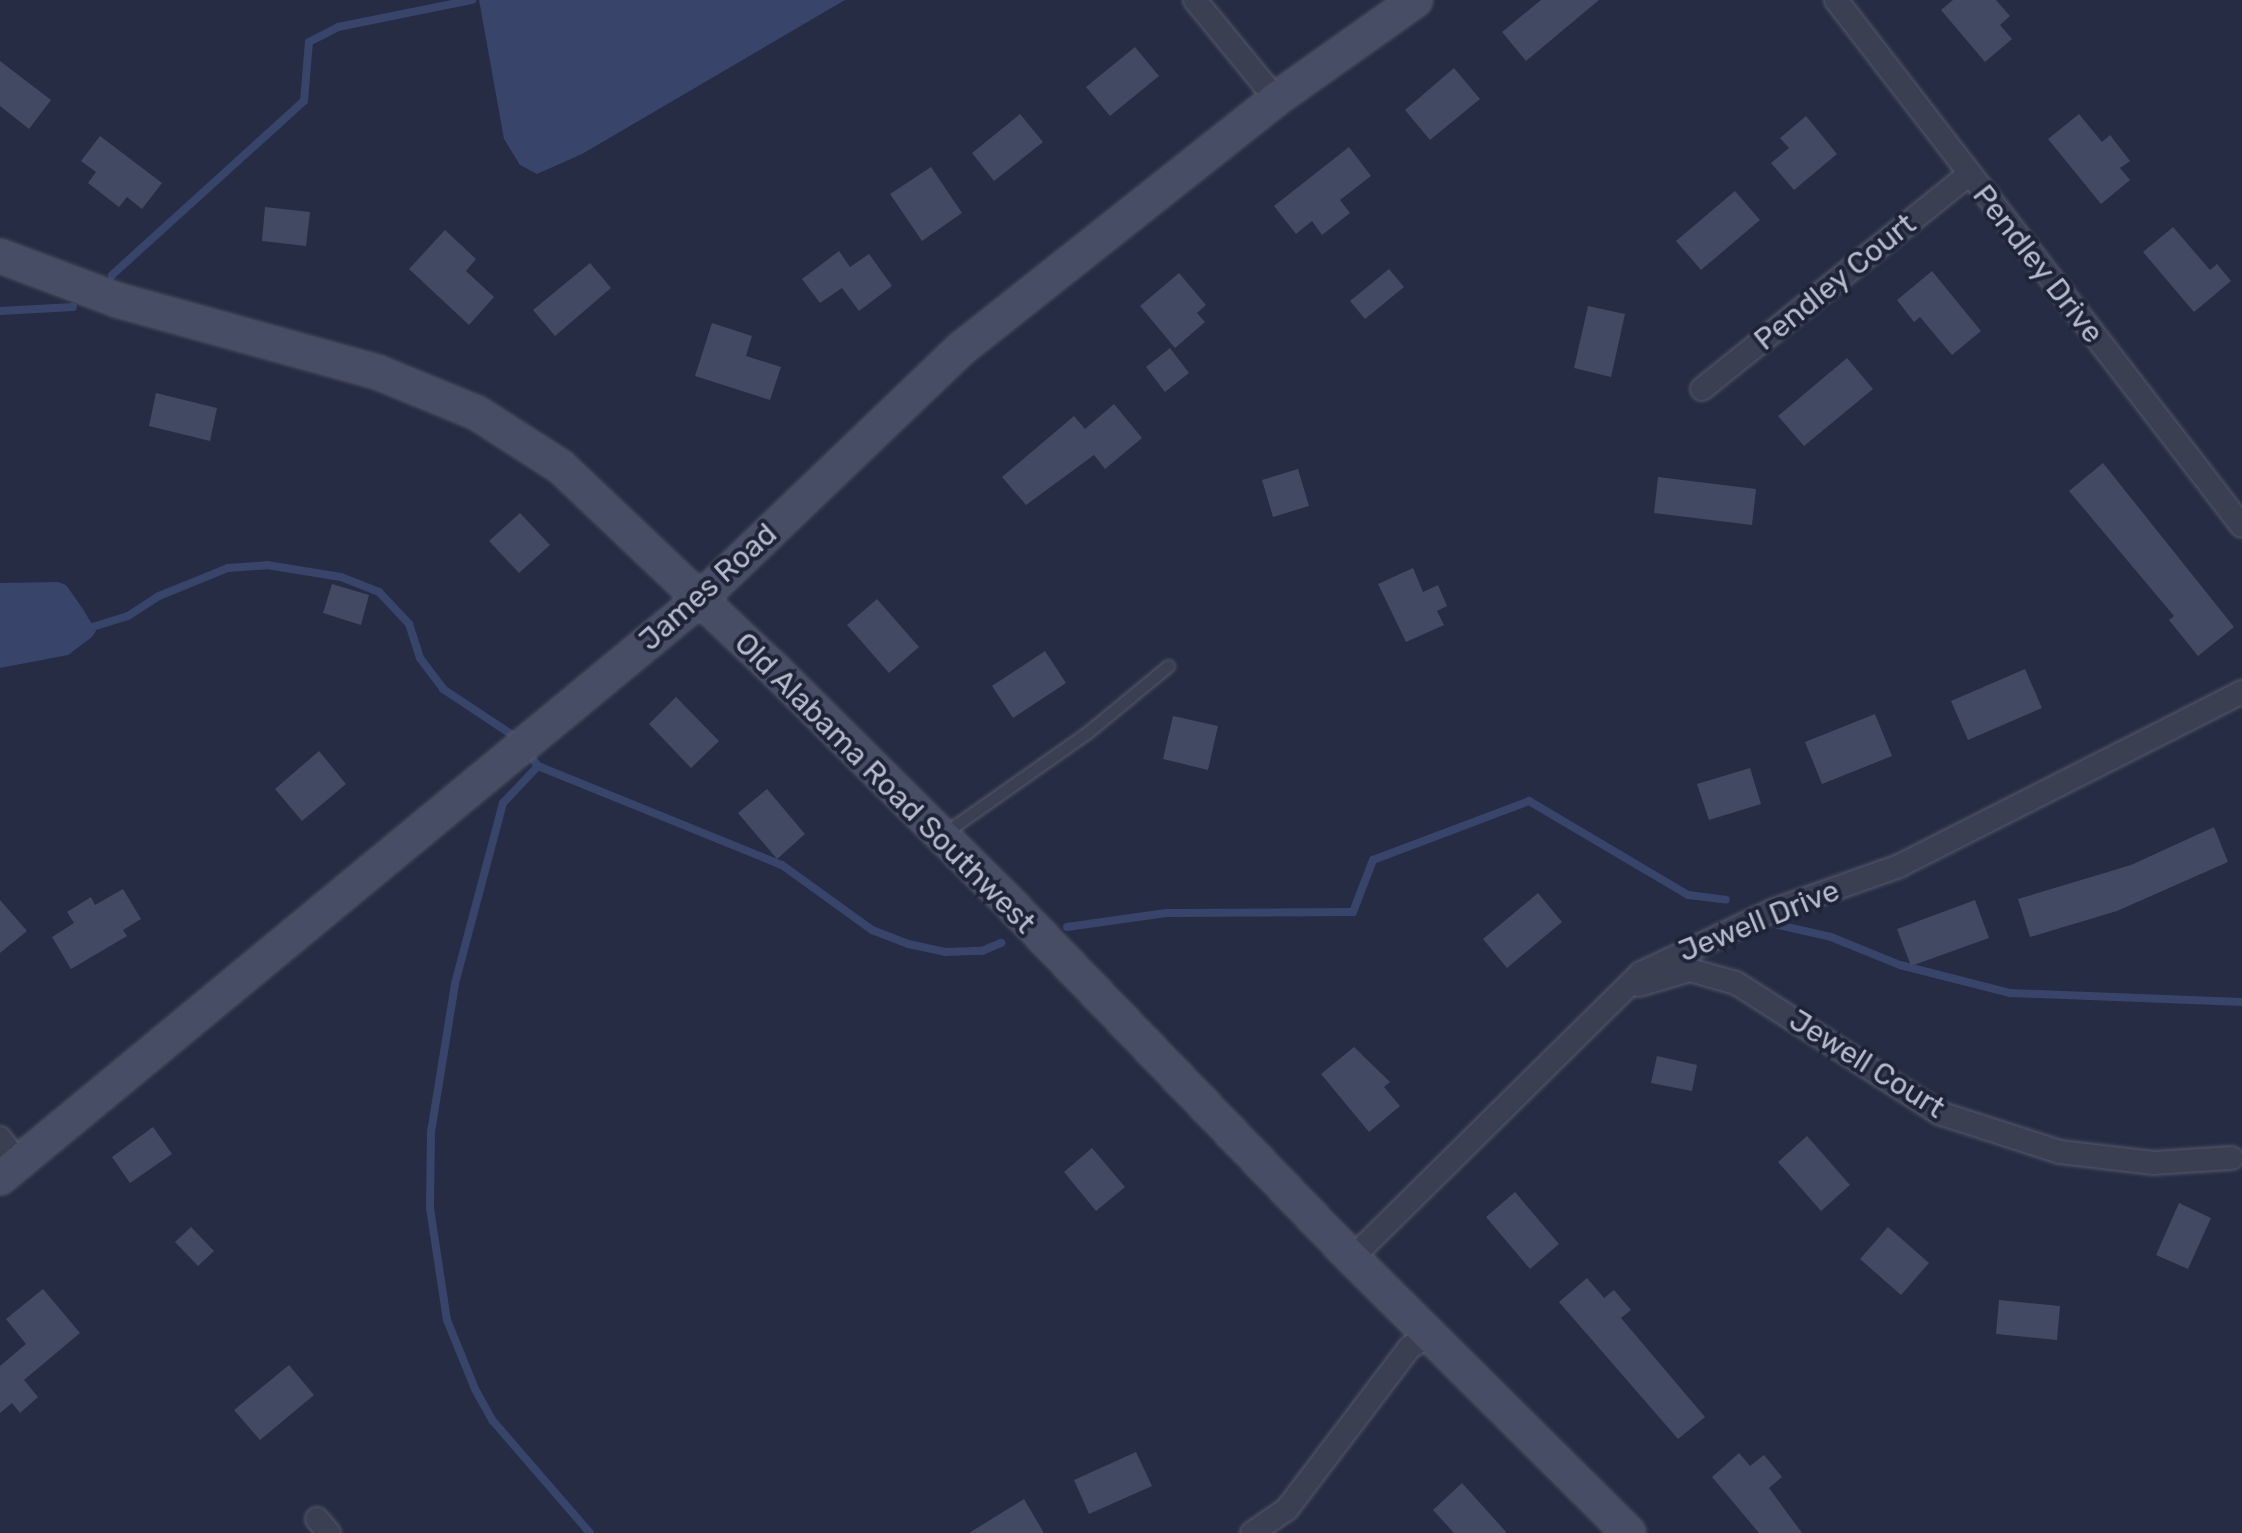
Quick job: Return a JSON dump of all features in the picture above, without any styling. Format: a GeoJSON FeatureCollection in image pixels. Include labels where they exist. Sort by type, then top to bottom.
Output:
{"type":"FeatureCollection","features":[{"type":"Feature","properties":{"kind":"street"},"geometry":{"type":"LineString","coordinates":[[1195,0],[1276,99]]}},
{"type":"Feature","properties":{"kind":"street","name":"James Road"},"geometry":{"type":"LineString","coordinates":[[6,1160],[532,739],[699,600],[962,348],[1276,99],[1416,0]]}},
{"type":"Feature","properties":{"kind":"street","name":"Pendley Drive"},"geometry":{"type":"LineString","coordinates":[[1836,0],[2242,526]]}},
{"type":"Feature","properties":{"kind":"street","name":"Pendley Court"},"geometry":{"type":"LineString","coordinates":[[1702,389],[1968,175]]}},
{"type":"Feature","properties":{"kind":"street","name":"Old Alabama Road Southwest"},"geometry":{"type":"LineString","coordinates":[[0,256],[117,300],[376,372],[477,413],[561,467],[770,665],[1352,1258],[1629,1533]]}},
{"type":"Feature","properties":{"kind":"street","name":"Jewell Drive"},"geometry":{"type":"LineString","coordinates":[[1352,1258],[1642,973],[1695,944],[1772,911],[1899,866],[2242,692]]}},
{"type":"Feature","properties":{"kind":"street","name":"Jewell Court"},"geometry":{"type":"LineString","coordinates":[[1627,989],[1690,970],[1736,983],[1939,1113],[2060,1152],[2153,1164],[2232,1158]]}},
{"type":"Feature","properties":{"kind":"street"},"geometry":{"type":"LineString","coordinates":[[1252,1533],[1286,1509],[1410,1347],[1431,1335]]}},
{"type":"Feature","properties":{"kind":"lane"},"geometry":{"type":"LineString","coordinates":[[940,836],[1088,732],[1168,666]]}},
{"type":"Feature","properties":{"kind":"water"},"geometry":{"type":"Polygon","coordinates":[[[479,0],[845,0],[582,154],[537,174],[520,165],[504,139],[479,0]]]}},
{"type":"Feature","properties":{"kind":"water"},"geometry":{"type":"Polygon","coordinates":[[[0,583],[66,585],[83,609],[96,631],[92,637],[68,655],[0,668],[0,583]]]}},
{"type":"Feature","properties":{"kind":"building"},"geometry":{"type":"Polygon","coordinates":[[[1541,0],[1599,0],[1526,61],[1502,32],[1541,0]]]}},
{"type":"Feature","properties":{"kind":"building"},"geometry":{"type":"Polygon","coordinates":[[[1953,0],[1996,0],[2010,16],[2000,25],[2012,39],[1985,62],[1941,10],[1953,0]]]}},
{"type":"Feature","properties":{"kind":"building"},"geometry":{"type":"Polygon","coordinates":[[[1135,47],[1159,76],[1110,116],[1086,87],[1135,47]]]}},
{"type":"Feature","properties":{"kind":"building"},"geometry":{"type":"Polygon","coordinates":[[[0,61],[51,100],[29,129],[0,106],[0,61]]]}},
{"type":"Feature","properties":{"kind":"building"},"geometry":{"type":"Polygon","coordinates":[[[1454,68],[1480,99],[1430,140],[1405,110],[1454,68]]]}},
{"type":"Feature","properties":{"kind":"building"},"geometry":{"type":"Polygon","coordinates":[[[1020,114],[1043,142],[994,181],[972,153],[1020,114]]]}},
{"type":"Feature","properties":{"kind":"building"},"geometry":{"type":"Polygon","coordinates":[[[2079,114],[2102,142],[2110,135],[2130,161],[2120,168],[2130,180],[2101,204],[2048,139],[2079,114]]]}},
{"type":"Feature","properties":{"kind":"building"},"geometry":{"type":"Polygon","coordinates":[[[1806,116],[1837,154],[1794,190],[1771,163],[1789,148],[1780,138],[1806,116]]]}},
{"type":"Feature","properties":{"kind":"building"},"geometry":{"type":"Polygon","coordinates":[[[100,136],[162,183],[142,209],[127,197],[119,207],[88,183],[96,172],[81,161],[100,136]]]}},
{"type":"Feature","properties":{"kind":"building"},"geometry":{"type":"Polygon","coordinates":[[[1349,147],[1371,176],[1340,200],[1350,213],[1322,235],[1312,221],[1296,234],[1274,206],[1349,147]]]}},
{"type":"Feature","properties":{"kind":"building"},"geometry":{"type":"Polygon","coordinates":[[[931,167],[962,213],[922,241],[890,194],[931,167]]]}},
{"type":"Feature","properties":{"kind":"building"},"geometry":{"type":"Polygon","coordinates":[[[1735,191],[1760,220],[1701,270],[1676,241],[1735,191]]]}},
{"type":"Feature","properties":{"kind":"building"},"geometry":{"type":"Polygon","coordinates":[[[265,207],[310,212],[306,246],[262,241],[265,207]]]}},
{"type":"Feature","properties":{"kind":"building"},"geometry":{"type":"Polygon","coordinates":[[[2173,227],[2210,270],[2217,264],[2231,281],[2194,312],[2143,252],[2173,227]]]}},
{"type":"Feature","properties":{"kind":"building"},"geometry":{"type":"Polygon","coordinates":[[[445,230],[476,259],[466,271],[494,297],[469,325],[409,269],[445,230]]]}},
{"type":"Feature","properties":{"kind":"building"},"geometry":{"type":"Polygon","coordinates":[[[839,251],[850,267],[869,254],[892,286],[859,311],[842,288],[820,303],[802,279],[839,251]]]}},
{"type":"Feature","properties":{"kind":"building"},"geometry":{"type":"Polygon","coordinates":[[[590,263],[611,288],[555,336],[533,310],[590,263]]]}},
{"type":"Feature","properties":{"kind":"building"},"geometry":{"type":"Polygon","coordinates":[[[1389,269],[1404,287],[1365,319],[1350,301],[1389,269]]]}},
{"type":"Feature","properties":{"kind":"building"},"geometry":{"type":"Polygon","coordinates":[[[1932,271],[1981,331],[1952,355],[1920,317],[1914,322],[1897,300],[1932,271]]]}},
{"type":"Feature","properties":{"kind":"building"},"geometry":{"type":"Polygon","coordinates":[[[1179,273],[1206,305],[1197,313],[1205,322],[1175,348],[1140,306],[1179,273]]]}},
{"type":"Feature","properties":{"kind":"building"},"geometry":{"type":"Polygon","coordinates":[[[1588,306],[1625,314],[1611,377],[1574,368],[1588,306]]]}},
{"type":"Feature","properties":{"kind":"building"},"geometry":{"type":"Polygon","coordinates":[[[712,323],[752,336],[746,356],[781,367],[770,400],[695,376],[712,323]]]}},
{"type":"Feature","properties":{"kind":"building"},"geometry":{"type":"Polygon","coordinates":[[[1170,348],[1189,373],[1165,392],[1146,367],[1170,348]]]}},
{"type":"Feature","properties":{"kind":"building"},"geometry":{"type":"Polygon","coordinates":[[[1847,358],[1873,389],[1804,446],[1778,416],[1847,358]]]}},
{"type":"Feature","properties":{"kind":"building"},"geometry":{"type":"Polygon","coordinates":[[[156,393],[217,408],[210,441],[149,426],[156,393]]]}},
{"type":"Feature","properties":{"kind":"building"},"geometry":{"type":"Polygon","coordinates":[[[1114,404],[1142,438],[1105,469],[1094,455],[1026,505],[1002,477],[1074,416],[1085,429],[1114,404]]]}},
{"type":"Feature","properties":{"kind":"building"},"geometry":{"type":"Polygon","coordinates":[[[2103,463],[2234,627],[2198,656],[2169,620],[2174,616],[2069,491],[2103,463]]]}},
{"type":"Feature","properties":{"kind":"building"},"geometry":{"type":"Polygon","coordinates":[[[1298,469],[1309,506],[1273,517],[1262,480],[1298,469]]]}},
{"type":"Feature","properties":{"kind":"building"},"geometry":{"type":"Polygon","coordinates":[[[1658,477],[1756,489],[1752,525],[1654,513],[1658,477]]]}},
{"type":"Feature","properties":{"kind":"building"},"geometry":{"type":"Polygon","coordinates":[[[520,513],[550,545],[519,573],[489,541],[520,513]]]}},
{"type":"Feature","properties":{"kind":"building"},"geometry":{"type":"Polygon","coordinates":[[[1413,568],[1423,592],[1438,585],[1447,606],[1437,611],[1444,625],[1406,642],[1378,584],[1413,568]]]}},
{"type":"Feature","properties":{"kind":"building"},"geometry":{"type":"Polygon","coordinates":[[[332,584],[369,595],[361,625],[323,613],[332,584]]]}},
{"type":"Feature","properties":{"kind":"building"},"geometry":{"type":"Polygon","coordinates":[[[877,599],[919,647],[889,673],[847,625],[877,599]]]}},
{"type":"Feature","properties":{"kind":"building"},"geometry":{"type":"Polygon","coordinates":[[[1045,651],[1066,683],[1013,718],[992,686],[1045,651]]]}},
{"type":"Feature","properties":{"kind":"building"},"geometry":{"type":"Polygon","coordinates":[[[2025,669],[2042,708],[1968,740],[1951,701],[2025,669]]]}},
{"type":"Feature","properties":{"kind":"building"},"geometry":{"type":"Polygon","coordinates":[[[676,697],[719,741],[691,768],[649,724],[676,697]]]}},
{"type":"Feature","properties":{"kind":"building"},"geometry":{"type":"Polygon","coordinates":[[[1875,714],[1892,756],[1822,784],[1805,742],[1875,714]]]}},
{"type":"Feature","properties":{"kind":"building"},"geometry":{"type":"Polygon","coordinates":[[[1173,716],[1218,726],[1208,770],[1163,759],[1173,716]]]}},
{"type":"Feature","properties":{"kind":"building"},"geometry":{"type":"Polygon","coordinates":[[[319,751],[346,784],[302,821],[275,789],[319,751]]]}},
{"type":"Feature","properties":{"kind":"building"},"geometry":{"type":"Polygon","coordinates":[[[1750,768],[1761,804],[1709,820],[1697,784],[1750,768]]]}},
{"type":"Feature","properties":{"kind":"building"},"geometry":{"type":"Polygon","coordinates":[[[767,789],[805,834],[777,859],[738,813],[767,789]]]}},
{"type":"Feature","properties":{"kind":"building"},"geometry":{"type":"Polygon","coordinates":[[[2214,827],[2228,862],[2117,911],[2030,937],[2018,899],[2131,865],[2214,827]]]}},
{"type":"Feature","properties":{"kind":"building"},"geometry":{"type":"Polygon","coordinates":[[[123,889],[141,919],[123,930],[127,936],[71,969],[52,937],[74,923],[67,912],[91,897],[95,905],[123,889]]]}},
{"type":"Feature","properties":{"kind":"building"},"geometry":{"type":"Polygon","coordinates":[[[1538,893],[1562,922],[1507,968],[1483,939],[1538,893]]]}},
{"type":"Feature","properties":{"kind":"building"},"geometry":{"type":"Polygon","coordinates":[[[0,900],[27,931],[0,953],[0,900]]]}},
{"type":"Feature","properties":{"kind":"building"},"geometry":{"type":"Polygon","coordinates":[[[1975,900],[1989,938],[1911,966],[1897,929],[1975,900]]]}},
{"type":"Feature","properties":{"kind":"building"},"geometry":{"type":"Polygon","coordinates":[[[1354,1047],[1390,1082],[1384,1087],[1400,1106],[1369,1132],[1321,1074],[1354,1047]]]}},
{"type":"Feature","properties":{"kind":"building"},"geometry":{"type":"Polygon","coordinates":[[[1657,1056],[1697,1065],[1692,1091],[1651,1083],[1657,1056]]]}},
{"type":"Feature","properties":{"kind":"building"},"geometry":{"type":"Polygon","coordinates":[[[153,1127],[172,1154],[130,1183],[112,1157],[153,1127]]]}},
{"type":"Feature","properties":{"kind":"building"},"geometry":{"type":"Polygon","coordinates":[[[1807,1136],[1850,1185],[1821,1211],[1778,1162],[1807,1136]]]}},
{"type":"Feature","properties":{"kind":"building"},"geometry":{"type":"Polygon","coordinates":[[[1092,1148],[1125,1187],[1096,1211],[1064,1172],[1092,1148]]]}},
{"type":"Feature","properties":{"kind":"building"},"geometry":{"type":"Polygon","coordinates":[[[1515,1192],[1559,1244],[1530,1269],[1486,1217],[1515,1192]]]}},
{"type":"Feature","properties":{"kind":"building"},"geometry":{"type":"Polygon","coordinates":[[[2179,1203],[2211,1218],[2188,1269],[2156,1255],[2179,1203]]]}},
{"type":"Feature","properties":{"kind":"building"},"geometry":{"type":"Polygon","coordinates":[[[191,1227],[214,1251],[198,1266],[175,1242],[191,1227]]]}},
{"type":"Feature","properties":{"kind":"building"},"geometry":{"type":"Polygon","coordinates":[[[1888,1227],[1929,1263],[1901,1295],[1860,1259],[1888,1227]]]}},
{"type":"Feature","properties":{"kind":"building"},"geometry":{"type":"Polygon","coordinates":[[[1587,1278],[1604,1298],[1614,1290],[1631,1310],[1621,1318],[1705,1417],[1678,1439],[1559,1302],[1587,1278]]]}},
{"type":"Feature","properties":{"kind":"building"},"geometry":{"type":"Polygon","coordinates":[[[43,1289],[80,1333],[24,1380],[38,1397],[20,1413],[12,1403],[0,1413],[0,1366],[26,1344],[6,1319],[43,1289]]]}},
{"type":"Feature","properties":{"kind":"building"},"geometry":{"type":"Polygon","coordinates":[[[1999,1300],[2060,1306],[2057,1340],[1996,1334],[1999,1300]]]}},
{"type":"Feature","properties":{"kind":"building"},"geometry":{"type":"Polygon","coordinates":[[[289,1365],[314,1395],[260,1440],[234,1410],[289,1365]]]}},
{"type":"Feature","properties":{"kind":"building"},"geometry":{"type":"Polygon","coordinates":[[[1136,1452],[1152,1486],[1089,1514],[1074,1480],[1136,1452]]]}},
{"type":"Feature","properties":{"kind":"building"},"geometry":{"type":"Polygon","coordinates":[[[1739,1453],[1750,1466],[1764,1455],[1782,1477],[1769,1488],[1802,1533],[1759,1533],[1712,1477],[1739,1453]]]}},
{"type":"Feature","properties":{"kind":"building"},"geometry":{"type":"Polygon","coordinates":[[[1462,1483],[1507,1533],[1454,1533],[1433,1510],[1462,1483]]]}},
{"type":"Feature","properties":{"kind":"building"},"geometry":{"type":"Polygon","coordinates":[[[1024,1499],[1044,1533],[969,1533],[1024,1499]]]}},
{"type":"Feature","properties":{"kind":"waterway"},"geometry":{"type":"LineString","coordinates":[[112,275],[304,101],[309,42],[338,27],[472,0]]}},
{"type":"Feature","properties":{"kind":"waterway"},"geometry":{"type":"LineString","coordinates":[[0,311],[73,307]]}},
{"type":"Feature","properties":{"kind":"waterway"},"geometry":{"type":"LineString","coordinates":[[83,630],[128,616],[159,596],[228,568],[267,565],[341,577],[379,592],[409,624],[420,658],[443,689],[517,738]]}},
{"type":"Feature","properties":{"kind":"waterway"},"geometry":{"type":"LineString","coordinates":[[528,753],[538,766],[782,865],[872,930],[908,944],[945,952],[982,951],[1001,943]]}},
{"type":"Feature","properties":{"kind":"waterway"},"geometry":{"type":"LineString","coordinates":[[538,766],[503,803],[455,984],[431,1133],[430,1208],[447,1320],[475,1389],[493,1421],[590,1533]]}},
{"type":"Feature","properties":{"kind":"waterway"},"geometry":{"type":"LineString","coordinates":[[1067,927],[1166,913],[1353,912],[1373,860],[1529,801],[1688,895],[1726,900]]}},
{"type":"Feature","properties":{"kind":"waterway"},"geometry":{"type":"LineString","coordinates":[[1778,925],[1831,937],[1900,965],[2010,993],[2242,1002]]}}]}
